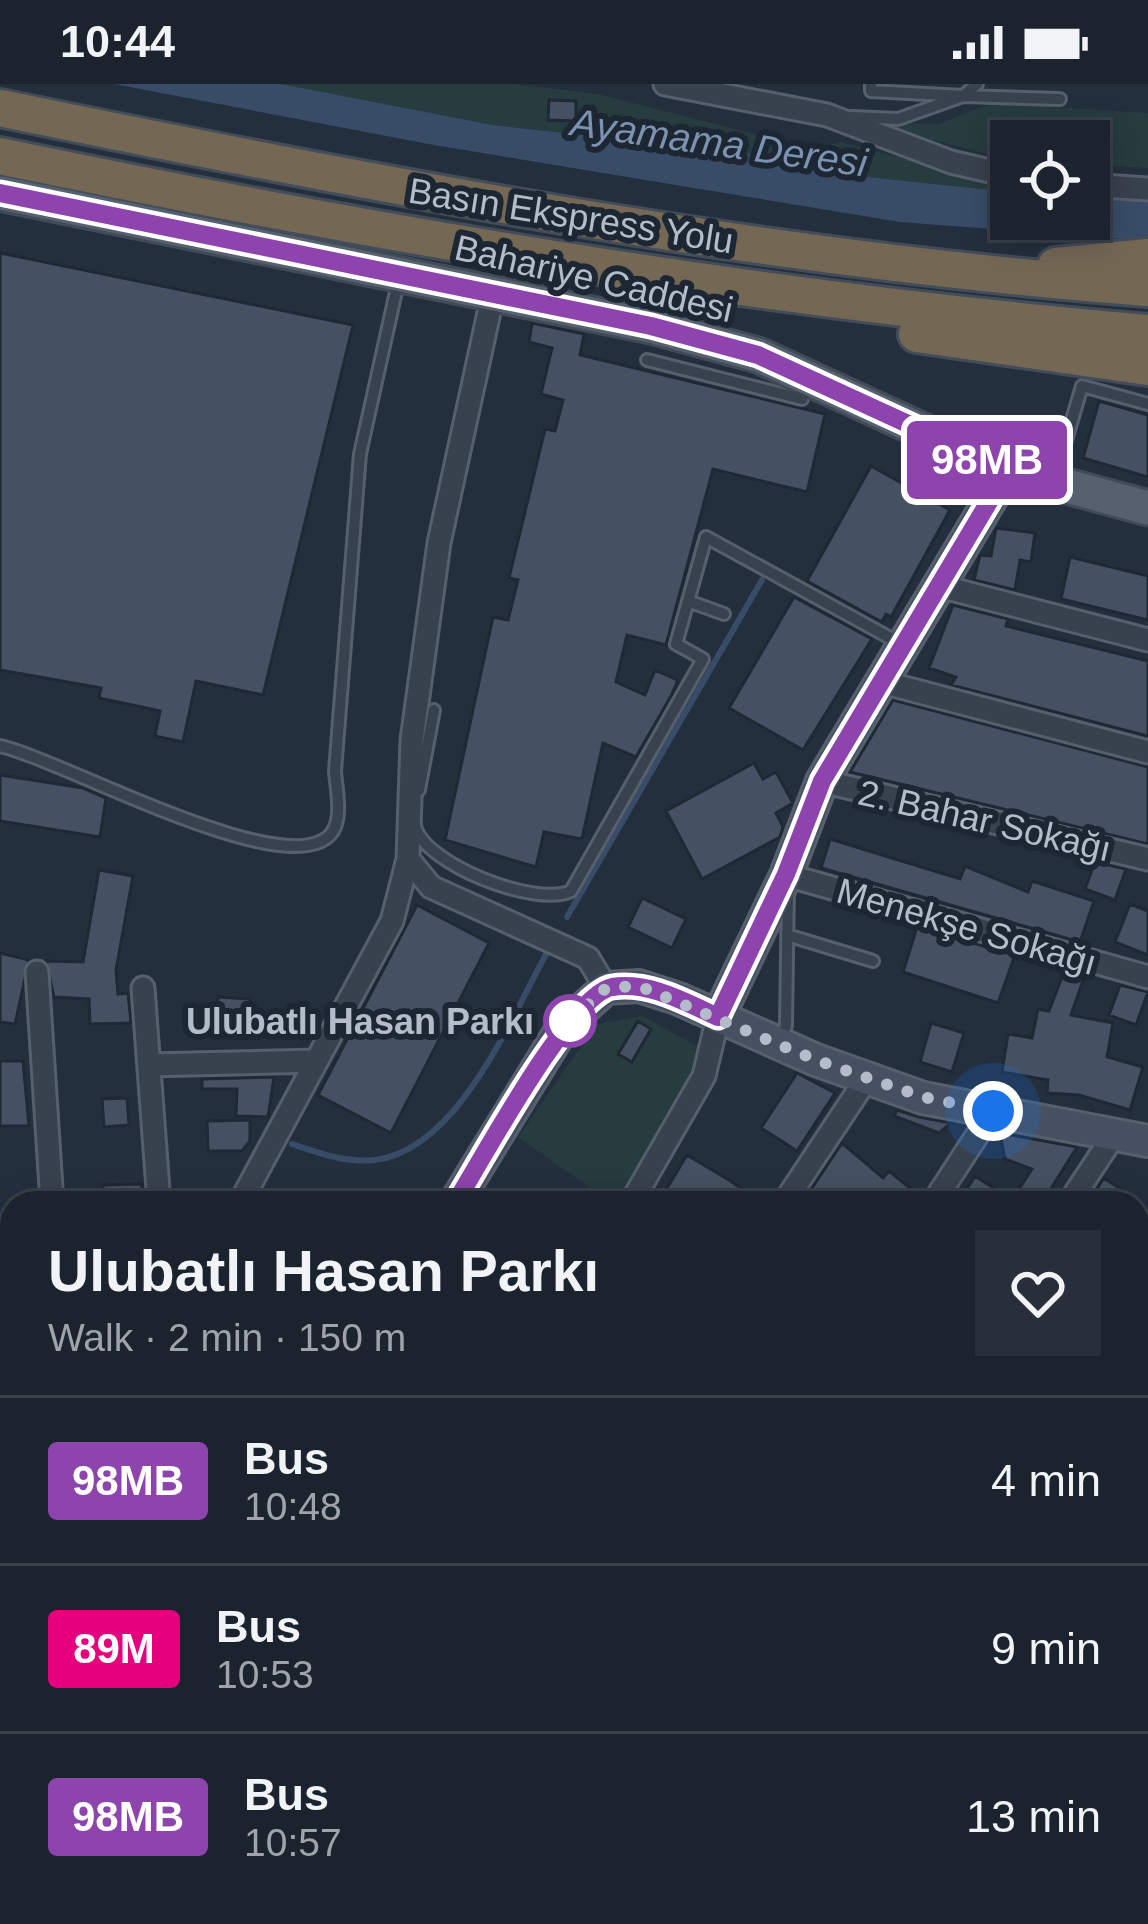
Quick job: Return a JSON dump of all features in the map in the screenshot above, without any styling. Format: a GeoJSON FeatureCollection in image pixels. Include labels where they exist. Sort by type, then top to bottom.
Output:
{"type":"FeatureCollection","features":[{"type":"Feature","properties":{"kind":"highway","name":"Basın Ekspress Yolu"},"geometry":{"type":"LineString","coordinates":[[0,108],[541,212],[778,248],[1148,287]]}},
{"type":"Feature","properties":{"kind":"highway","name":"Basın Ekspress Yolu"},"geometry":{"type":"LineString","coordinates":[[0,156],[297,216],[639,275],[856,304],[1148,332]]}},
{"type":"Feature","properties":{"kind":"highway"},"geometry":{"type":"LineString","coordinates":[[1020,276],[1075,261],[1148,257]]}},
{"type":"Feature","properties":{"kind":"highway"},"geometry":{"type":"LineString","coordinates":[[639,275],[744,308],[1148,367]]}},
{"type":"Feature","properties":{"kind":"main road","name":"Bahariye Caddesi"},"geometry":{"type":"LineString","coordinates":[[0,193],[651,326],[758,355],[1008,470],[1148,508]]}},
{"type":"Feature","properties":{"kind":"main road"},"geometry":{"type":"LineString","coordinates":[[718,1017],[786,874],[822,781],[943,587],[1008,470]]}},
{"type":"Feature","properties":{"kind":"main road"},"geometry":{"type":"LineString","coordinates":[[462,1191],[563,1027],[606,988],[639,986],[923,1097],[1148,1141]]}},
{"type":"Feature","properties":{"kind":"street"},"geometry":{"type":"LineString","coordinates":[[665,84],[827,115],[951,162],[990,171]]}},
{"type":"Feature","properties":{"kind":"street"},"geometry":{"type":"LineString","coordinates":[[1110,186],[1148,189]]}},
{"type":"Feature","properties":{"kind":"street"},"geometry":{"type":"LineString","coordinates":[[247,1191],[392,921],[408,859],[412,740],[439,543],[493,294]]}},
{"type":"Feature","properties":{"kind":"street"},"geometry":{"type":"LineString","coordinates":[[943,587],[1148,640]]}},
{"type":"Feature","properties":{"kind":"street"},"geometry":{"type":"LineString","coordinates":[[883,682],[1148,752]]}},
{"type":"Feature","properties":{"kind":"street","name":"2. Bahar Sokağı"},"geometry":{"type":"LineString","coordinates":[[822,781],[1148,860]]}},
{"type":"Feature","properties":{"kind":"street"},"geometry":{"type":"LineString","coordinates":[[408,859],[431,886],[588,958],[606,988]]}},
{"type":"Feature","properties":{"kind":"street","name":"Menekşe Sokağı"},"geometry":{"type":"LineString","coordinates":[[786,874],[1148,977]]}},
{"type":"Feature","properties":{"kind":"street"},"geometry":{"type":"LineString","coordinates":[[38,972],[51,1191]]}},
{"type":"Feature","properties":{"kind":"street"},"geometry":{"type":"LineString","coordinates":[[143,988],[159,1191]]}},
{"type":"Feature","properties":{"kind":"street"},"geometry":{"type":"LineString","coordinates":[[638,1191],[704,1076],[718,1017]]}},
{"type":"Feature","properties":{"kind":"street"},"geometry":{"type":"LineString","coordinates":[[148,1065],[316,1061]]}},
{"type":"Feature","properties":{"kind":"street"},"geometry":{"type":"LineString","coordinates":[[792,1191],[867,1078]]}},
{"type":"Feature","properties":{"kind":"street"},"geometry":{"type":"LineString","coordinates":[[941,1191],[993,1111]]}},
{"type":"Feature","properties":{"kind":"street"},"geometry":{"type":"LineString","coordinates":[[1077,1191],[1114,1135]]}},
{"type":"Feature","properties":{"kind":"lane"},"geometry":{"type":"LineString","coordinates":[[872,84],[871,91],[961,90],[1060,100]]}},
{"type":"Feature","properties":{"kind":"lane"},"geometry":{"type":"LineString","coordinates":[[827,115],[898,118],[977,84]]}},
{"type":"Feature","properties":{"kind":"lane"},"geometry":{"type":"LineString","coordinates":[[0,746],[226,836],[282,846],[313,844],[330,835],[337,821],[335,771],[360,454],[400,274]]}},
{"type":"Feature","properties":{"kind":"lane"},"geometry":{"type":"LineString","coordinates":[[647,360],[802,399],[810,376]]}},
{"type":"Feature","properties":{"kind":"lane"},"geometry":{"type":"LineString","coordinates":[[1054,483],[1082,386],[1148,404]]}},
{"type":"Feature","properties":{"kind":"lane"},"geometry":{"type":"LineString","coordinates":[[434,710],[415,813],[423,847],[526,894],[563,895],[571,891],[703,659],[676,644],[706,537],[905,646]]}},
{"type":"Feature","properties":{"kind":"lane"},"geometry":{"type":"LineString","coordinates":[[688,601],[724,614]]}},
{"type":"Feature","properties":{"kind":"lane"},"geometry":{"type":"LineString","coordinates":[[780,1044],[786,1025],[790,936],[786,874]]}},
{"type":"Feature","properties":{"kind":"lane"},"geometry":{"type":"LineString","coordinates":[[790,936],[873,961]]}},
{"type":"Feature","properties":{"kind":"green space"},"geometry":{"type":"Polygon","coordinates":[[[281,84],[513,84],[598,94],[813,149],[840,142],[990,180],[990,190],[858,176],[787,158],[493,125],[281,84]]]}},
{"type":"Feature","properties":{"kind":"green space"},"geometry":{"type":"Polygon","coordinates":[[[990,103],[1148,113],[1148,168],[1110,166],[1110,120],[990,120],[990,155],[867,123],[939,124],[990,103]]]}},
{"type":"Feature","properties":{"kind":"green space","name":"Ulubatlı Hasan Parkı"},"geometry":{"type":"Polygon","coordinates":[[[643,1016],[700,1048],[700,1067],[633,1178],[619,1191],[595,1191],[518,1137],[597,1024],[643,1016]]]}},
{"type":"Feature","properties":{"kind":"water","name":"Ayamama Deresi"},"geometry":{"type":"Polygon","coordinates":[[[114,84],[281,84],[493,125],[787,158],[858,176],[990,190],[990,229],[900,222],[434,145],[114,84]]]}},
{"type":"Feature","properties":{"kind":"water","name":"Ayamama Deresi"},"geometry":{"type":"Polygon","coordinates":[[[1110,199],[1148,201],[1148,241],[1110,238],[1110,199]]]}},
{"type":"Feature","properties":{"kind":"building"},"geometry":{"type":"Polygon","coordinates":[[[549,100],[576,101],[576,121],[548,120],[549,100]]]}},
{"type":"Feature","properties":{"kind":"building"},"geometry":{"type":"Polygon","coordinates":[[[0,253],[353,325],[263,695],[196,681],[183,742],[155,736],[160,711],[99,698],[101,688],[0,670],[0,253]]]}},
{"type":"Feature","properties":{"kind":"building"},"geometry":{"type":"Polygon","coordinates":[[[532,323],[584,334],[580,355],[825,414],[807,492],[713,469],[666,645],[627,635],[616,682],[645,695],[655,670],[678,680],[671,696],[636,757],[603,743],[582,839],[544,832],[536,867],[445,840],[493,617],[508,620],[518,580],[509,578],[545,429],[555,431],[563,400],[541,394],[552,348],[529,342],[532,323]]]}},
{"type":"Feature","properties":{"kind":"building"},"geometry":{"type":"Polygon","coordinates":[[[1099,401],[1148,415],[1148,477],[1083,458],[1099,401]]]}},
{"type":"Feature","properties":{"kind":"building"},"geometry":{"type":"Polygon","coordinates":[[[871,466],[950,510],[891,617],[886,614],[882,622],[807,581],[871,466]]]}},
{"type":"Feature","properties":{"kind":"building"},"geometry":{"type":"Polygon","coordinates":[[[996,528],[1035,533],[1031,562],[1020,560],[1015,590],[974,580],[980,555],[991,556],[996,528]]]}},
{"type":"Feature","properties":{"kind":"building"},"geometry":{"type":"Polygon","coordinates":[[[1070,557],[1148,576],[1148,620],[1061,599],[1070,557]]]}},
{"type":"Feature","properties":{"kind":"building"},"geometry":{"type":"Polygon","coordinates":[[[794,597],[872,639],[803,750],[729,708],[794,597]]]}},
{"type":"Feature","properties":{"kind":"building"},"geometry":{"type":"Polygon","coordinates":[[[953,605],[1008,619],[1006,626],[1148,661],[1148,736],[951,685],[956,677],[929,668],[953,605]]]}},
{"type":"Feature","properties":{"kind":"building"},"geometry":{"type":"Polygon","coordinates":[[[893,700],[1148,767],[1148,844],[850,772],[893,700]]]}},
{"type":"Feature","properties":{"kind":"building"},"geometry":{"type":"Polygon","coordinates":[[[754,763],[763,779],[776,772],[793,803],[776,813],[783,827],[780,837],[702,879],[666,811],[754,763]]]}},
{"type":"Feature","properties":{"kind":"building"},"geometry":{"type":"Polygon","coordinates":[[[0,775],[83,788],[106,798],[100,837],[0,821],[0,775]]]}},
{"type":"Feature","properties":{"kind":"building"},"geometry":{"type":"Polygon","coordinates":[[[830,839],[960,879],[965,866],[1028,892],[1032,881],[1094,901],[1080,942],[821,868],[830,839]]]}},
{"type":"Feature","properties":{"kind":"building"},"geometry":{"type":"Polygon","coordinates":[[[1095,862],[1126,869],[1115,900],[1085,889],[1095,862]]]}},
{"type":"Feature","properties":{"kind":"building"},"geometry":{"type":"Polygon","coordinates":[[[99,870],[133,876],[116,970],[118,994],[128,993],[131,1023],[90,1024],[89,999],[54,997],[46,961],[83,962],[99,870]]]}},
{"type":"Feature","properties":{"kind":"building"},"geometry":{"type":"Polygon","coordinates":[[[642,898],[686,919],[672,948],[628,927],[642,898]]]}},
{"type":"Feature","properties":{"kind":"building"},"geometry":{"type":"Polygon","coordinates":[[[1130,904],[1148,911],[1148,955],[1115,942],[1130,904]]]}},
{"type":"Feature","properties":{"kind":"building"},"geometry":{"type":"Polygon","coordinates":[[[417,905],[489,943],[391,1133],[318,1095],[417,905]]]}},
{"type":"Feature","properties":{"kind":"building"},"geometry":{"type":"Polygon","coordinates":[[[917,927],[1015,955],[998,1003],[903,972],[917,927]]]}},
{"type":"Feature","properties":{"kind":"building"},"geometry":{"type":"Polygon","coordinates":[[[0,953],[29,960],[15,1024],[0,1022],[0,953]]]}},
{"type":"Feature","properties":{"kind":"building"},"geometry":{"type":"Polygon","coordinates":[[[1065,969],[1085,975],[1071,1015],[1113,1023],[1107,1057],[1143,1067],[1130,1110],[1079,1095],[1047,1093],[1048,1080],[1002,1072],[1008,1034],[1032,1038],[1038,1009],[1049,1011],[1065,969]]]}},
{"type":"Feature","properties":{"kind":"building"},"geometry":{"type":"Polygon","coordinates":[[[1120,985],[1148,992],[1136,1025],[1109,1015],[1120,985]]]}},
{"type":"Feature","properties":{"kind":"building"},"geometry":{"type":"Polygon","coordinates":[[[218,997],[250,999],[248,1037],[216,1035],[218,997]]]}},
{"type":"Feature","properties":{"kind":"building"},"geometry":{"type":"Polygon","coordinates":[[[638,1021],[651,1029],[632,1062],[618,1054],[638,1021]]]}},
{"type":"Feature","properties":{"kind":"building"},"geometry":{"type":"Polygon","coordinates":[[[931,1023],[964,1033],[952,1072],[920,1062],[931,1023]]]}},
{"type":"Feature","properties":{"kind":"building"},"geometry":{"type":"Polygon","coordinates":[[[0,1061],[23,1061],[29,1126],[0,1126],[0,1061]]]}},
{"type":"Feature","properties":{"kind":"building"},"geometry":{"type":"Polygon","coordinates":[[[797,1073],[835,1093],[797,1151],[761,1128],[797,1073]]]}},
{"type":"Feature","properties":{"kind":"building"},"geometry":{"type":"Polygon","coordinates":[[[274,1077],[268,1117],[236,1116],[237,1089],[202,1089],[202,1079],[274,1077]]]}},
{"type":"Feature","properties":{"kind":"building"},"geometry":{"type":"Polygon","coordinates":[[[127,1098],[129,1125],[104,1127],[102,1099],[127,1098]]]}},
{"type":"Feature","properties":{"kind":"building"},"geometry":{"type":"Polygon","coordinates":[[[897,1110],[951,1123],[939,1133],[894,1116],[897,1110]]]}},
{"type":"Feature","properties":{"kind":"building"},"geometry":{"type":"Polygon","coordinates":[[[250,1120],[250,1141],[242,1151],[208,1151],[207,1121],[250,1120]]]}},
{"type":"Feature","properties":{"kind":"building"},"geometry":{"type":"Polygon","coordinates":[[[1000,1133],[1077,1147],[1050,1191],[1018,1191],[1032,1169],[1005,1159],[1000,1133]]]}},
{"type":"Feature","properties":{"kind":"building"},"geometry":{"type":"Polygon","coordinates":[[[842,1143],[883,1178],[889,1171],[914,1191],[861,1190],[810,1191],[842,1143]]]}},
{"type":"Feature","properties":{"kind":"building"},"geometry":{"type":"Polygon","coordinates":[[[687,1155],[745,1191],[665,1191],[687,1155]]]}},
{"type":"Feature","properties":{"kind":"building"},"geometry":{"type":"Polygon","coordinates":[[[975,1176],[998,1191],[966,1191],[975,1176]]]}},
{"type":"Feature","properties":{"kind":"building"},"geometry":{"type":"Polygon","coordinates":[[[1104,1178],[1123,1191],[1095,1191],[1104,1178]]]}},
{"type":"Feature","properties":{"kind":"building"},"geometry":{"type":"Polygon","coordinates":[[[142,1184],[142,1191],[103,1191],[103,1185],[142,1184]]]}},
{"type":"Feature","properties":{"kind":"waterway"},"geometry":{"type":"LineString","coordinates":[[567,917],[762,580]]}},
{"type":"Feature","properties":{"kind":"waterway"},"geometry":{"type":"LineString","coordinates":[[292,1144],[364,1161],[405,1151],[433,1132],[480,1076],[549,949]]}},
{"type":"Feature","properties":{"kind":"bus line","name":"98MB"},"geometry":{"type":"LineString","coordinates":[[0,193],[651,326],[758,355],[841,389],[1008,470],[943,587],[822,781],[786,874],[718,1017],[639,986],[606,988],[563,1027],[462,1191]]}},
{"type":"Feature","properties":{"kind":"place","name":"Ulubatlı Hasan Parkı"},"geometry":{"type":"Point","coordinates":[570,1021]}},
{"type":"Feature","properties":{"kind":"route"},"geometry":{"type":"LineString","coordinates":[[570,1021],[563,1027],[606,988],[639,986],[816,1060],[923,1097],[993,1111]]}}]}
